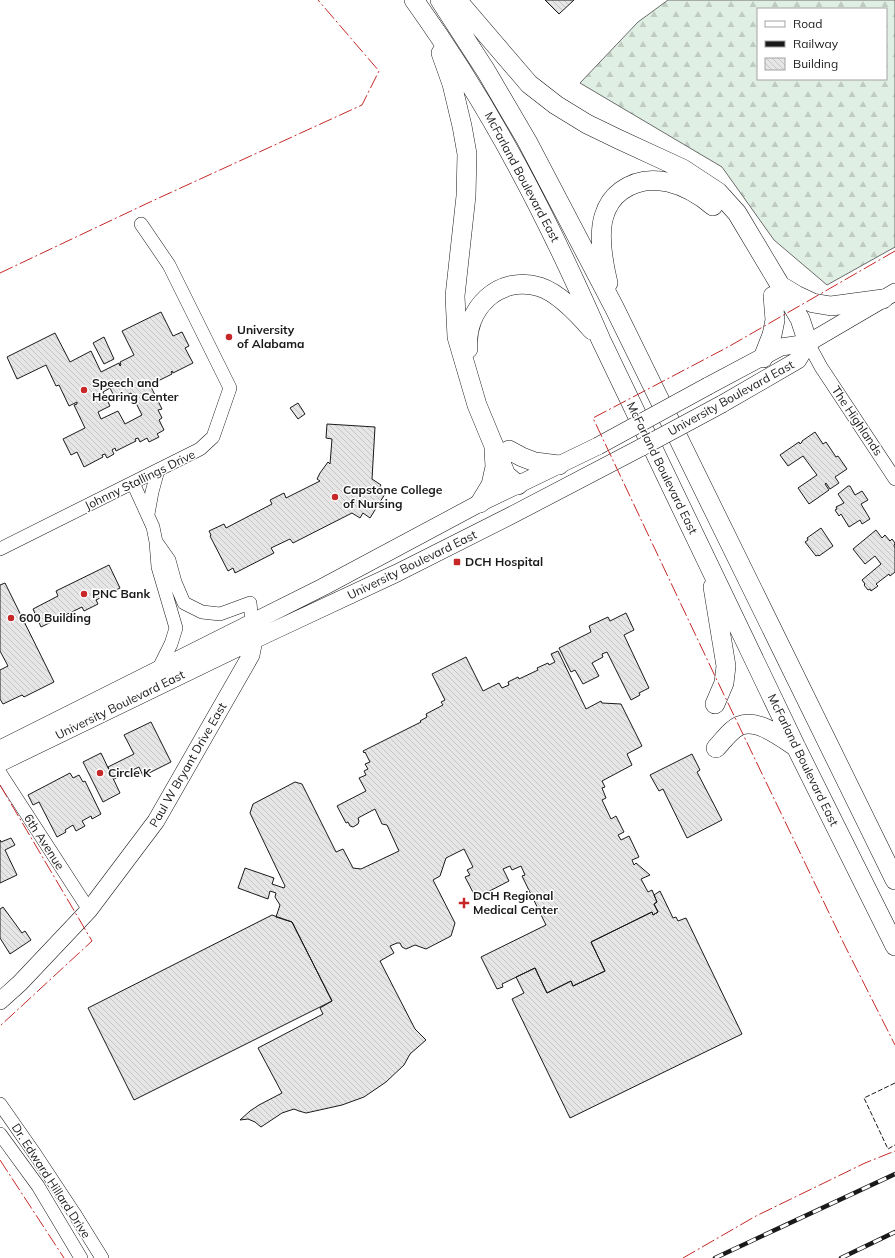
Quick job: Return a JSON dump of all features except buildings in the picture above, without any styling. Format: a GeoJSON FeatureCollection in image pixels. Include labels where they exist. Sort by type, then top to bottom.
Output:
{"type":"FeatureCollection","features":[{"type":"Feature","properties":{"kind":"highway","name":"McFarland Boulevard East"},"geometry":{"type":"LineString","coordinates":[[414,0],[467,79],[504,139],[538,204],[574,278],[601,340],[796,747],[895,946]]}},
{"type":"Feature","properties":{"kind":"highway","name":"McFarland Boulevard East"},"geometry":{"type":"LineString","coordinates":[[440,0],[486,71],[527,141],[614,307],[895,880]]}},
{"type":"Feature","properties":{"kind":"highway"},"geometry":{"type":"LineString","coordinates":[[457,0],[529,84],[556,105],[587,124],[683,169],[718,192],[737,214],[776,291],[775,320],[772,335],[763,358]]}},
{"type":"Feature","properties":{"kind":"highway"},"geometry":{"type":"LineString","coordinates":[[428,19],[452,84],[467,154],[466,196],[456,296],[457,337],[477,405],[502,447],[535,462],[559,465]]}},
{"type":"Feature","properties":{"kind":"highway"},"geometry":{"type":"LineString","coordinates":[[614,307],[602,260],[602,225],[604,216],[612,200],[626,188],[641,182],[656,180],[676,185],[696,193],[721,213],[776,291],[800,319],[808,342]]}},
{"type":"Feature","properties":{"kind":"highway"},"geometry":{"type":"LineString","coordinates":[[518,485],[506,475],[502,447],[490,409],[470,358],[468,349],[468,330],[473,316],[480,304],[495,293],[508,287],[521,285],[540,288],[549,291],[573,310],[601,340]]}},
{"type":"Feature","properties":{"kind":"highway"},"geometry":{"type":"LineString","coordinates":[[776,291],[796,295],[813,303],[831,306],[889,295]]}},
{"type":"Feature","properties":{"kind":"highway"},"geometry":{"type":"LineString","coordinates":[[480,503],[491,485],[502,447]]}},
{"type":"Feature","properties":{"kind":"highway"},"geometry":{"type":"LineString","coordinates":[[710,566],[726,666],[724,683],[715,704]]}},
{"type":"Feature","properties":{"kind":"highway"},"geometry":{"type":"LineString","coordinates":[[716,748],[739,726],[750,724],[772,731],[796,747]]}},
{"type":"Feature","properties":{"kind":"main road","name":"University Boulevard East"},"geometry":{"type":"LineString","coordinates":[[0,749],[323,587],[480,503],[598,446],[781,347],[808,342],[889,295]]}},
{"type":"Feature","properties":{"kind":"main road","name":"University Boulevard East"},"geometry":{"type":"LineString","coordinates":[[0,763],[254,640],[397,573],[605,467],[722,404],[798,360],[808,342]]}},
{"type":"Feature","properties":{"kind":"main road","name":"Paul W Bryant Drive East"},"geometry":{"type":"LineString","coordinates":[[0,1001],[20,983],[89,910],[156,822],[252,655],[254,640],[252,623]]}},
{"type":"Feature","properties":{"kind":"street","name":"Johnny Stallings Drive"},"geometry":{"type":"LineString","coordinates":[[0,549],[200,449],[213,437],[230,388],[169,265],[141,224]]}},
{"type":"Feature","properties":{"kind":"street","name":"The Highlands"},"geometry":{"type":"LineString","coordinates":[[808,342],[818,364],[895,479]]}},
{"type":"Feature","properties":{"kind":"street"},"geometry":{"type":"LineString","coordinates":[[148,514],[158,470]]}},
{"type":"Feature","properties":{"kind":"street"},"geometry":{"type":"LineString","coordinates":[[133,483],[153,527],[158,567],[176,628],[171,644],[158,670]]}},
{"type":"Feature","properties":{"kind":"street"},"geometry":{"type":"LineString","coordinates":[[156,542],[169,560],[175,582],[184,603],[202,612],[220,614],[250,603],[252,623]]}},
{"type":"Feature","properties":{"kind":"street","name":"6th Avenue"},"geometry":{"type":"LineString","coordinates":[[0,773],[89,910]]}},
{"type":"Feature","properties":{"kind":"street","name":"Dr. Edward Hillard Drive"},"geometry":{"type":"LineString","coordinates":[[0,1104],[70,1206],[102,1258]]}},
{"type":"Feature","properties":{"kind":"street","name":"Dr. Edward Hillard Drive"},"geometry":{"type":"LineString","coordinates":[[0,1134],[38,1186],[80,1258]]}},
{"type":"Feature","properties":{"kind":"green space"},"geometry":{"type":"Polygon","coordinates":[[[668,0],[895,0],[895,247],[827,285],[774,240],[722,167],[580,83],[638,22],[668,0]]]}},
{"type":"Feature","properties":{"kind":"railway"},"geometry":{"type":"LineString","coordinates":[[715,1258],[895,1174]]}},
{"type":"Feature","properties":{"kind":"railway"},"geometry":{"type":"LineString","coordinates":[[841,1258],[895,1232]]}},
{"type":"Feature","properties":{"kind":"fence"},"geometry":{"type":"LineString","coordinates":[[895,1083],[864,1098],[888,1149],[895,1145]]}},
{"type":"Feature","properties":{"kind":"power"},"geometry":{"type":"LineString","coordinates":[[0,273],[150,202],[362,105],[379,71],[318,0]]}},
{"type":"Feature","properties":{"kind":"power"},"geometry":{"type":"LineString","coordinates":[[895,251],[728,347],[593,418],[844,944],[895,1045]]}},
{"type":"Feature","properties":{"kind":"power"},"geometry":{"type":"LineString","coordinates":[[0,785],[92,941],[0,1026]]}},
{"type":"Feature","properties":{"kind":"power"},"geometry":{"type":"LineString","coordinates":[[683,1258],[756,1216],[865,1163],[895,1151]]}},
{"type":"Feature","properties":{"kind":"power"},"geometry":{"type":"LineString","coordinates":[[0,1160],[64,1258]]}},
{"type":"Feature","properties":{"kind":"place","name":"University of Alabama"},"geometry":{"type":"Point","coordinates":[229,337]}},
{"type":"Feature","properties":{"kind":"place","name":"Speech and Hearing Center"},"geometry":{"type":"Point","coordinates":[84,390]}},
{"type":"Feature","properties":{"kind":"place","name":"Capstone College of Nursing"},"geometry":{"type":"Point","coordinates":[335,497]}},
{"type":"Feature","properties":{"kind":"place","name":"DCH Hospital"},"geometry":{"type":"Point","coordinates":[457,562]}},
{"type":"Feature","properties":{"kind":"place","name":"PNC Bank"},"geometry":{"type":"Point","coordinates":[84,594]}},
{"type":"Feature","properties":{"kind":"place","name":"600 Building"},"geometry":{"type":"Point","coordinates":[11,618]}},
{"type":"Feature","properties":{"kind":"place","name":"Circle K"},"geometry":{"type":"Point","coordinates":[100,773]}},
{"type":"Feature","properties":{"kind":"place","name":"DCH Regional Medical Center"},"geometry":{"type":"Point","coordinates":[464,903]}}]}
